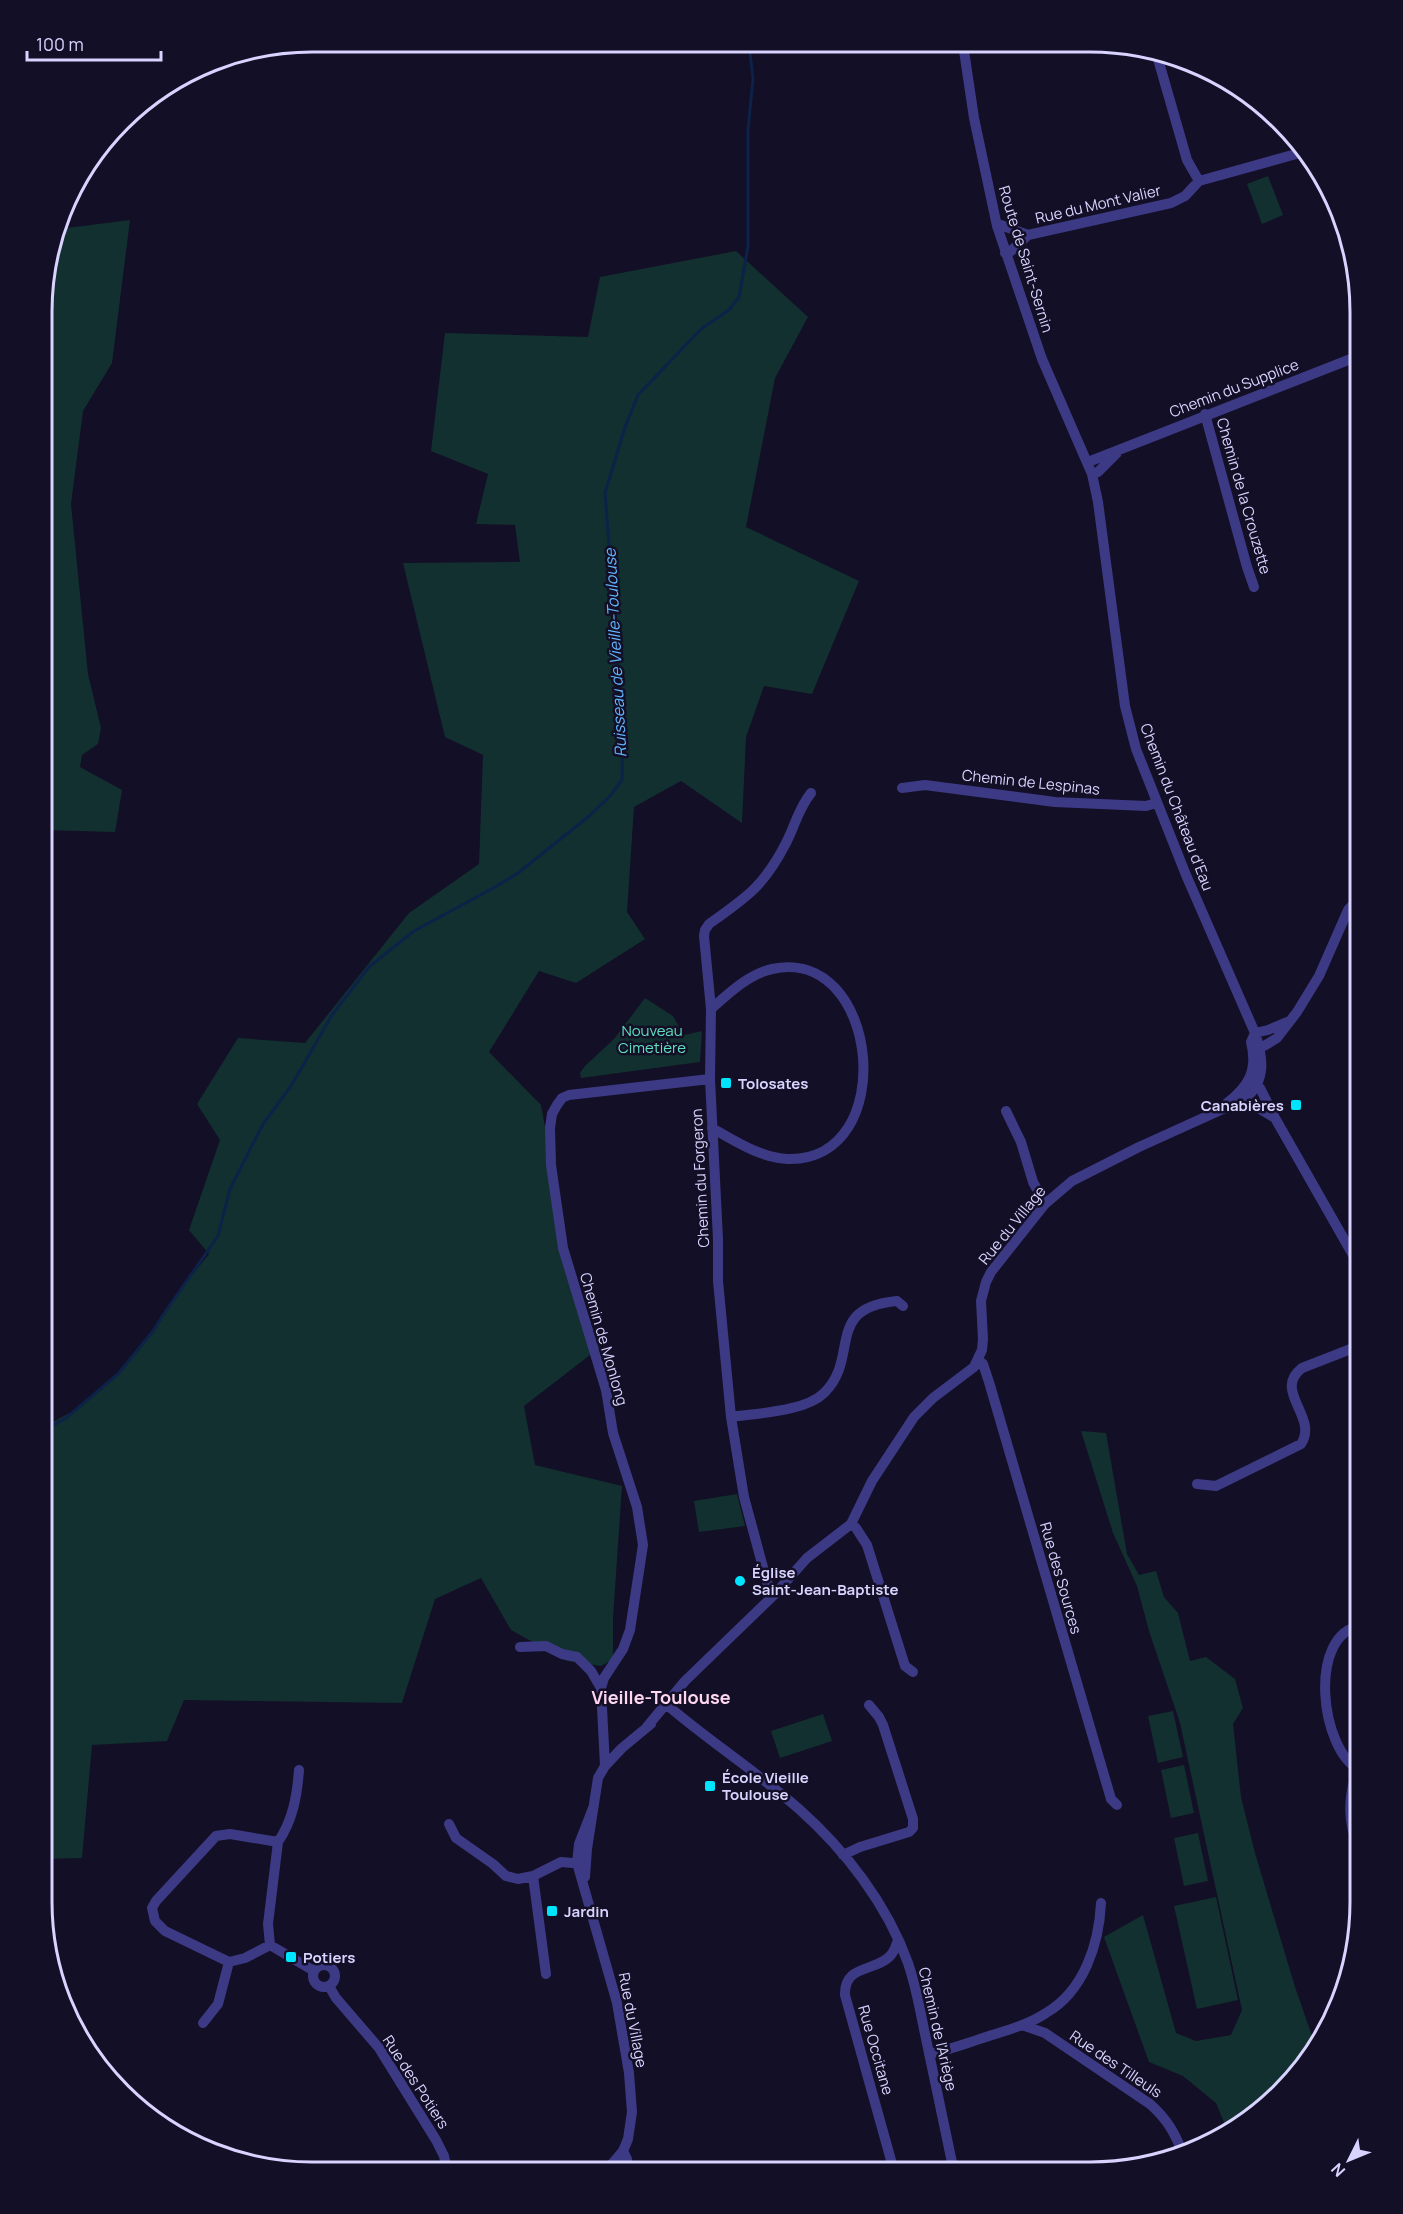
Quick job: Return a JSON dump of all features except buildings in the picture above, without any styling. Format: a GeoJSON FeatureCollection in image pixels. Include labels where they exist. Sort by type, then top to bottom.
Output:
{"type":"FeatureCollection","features":[{"type":"Feature","properties":{"kind":"street","name":"Route de Saint-Sernin"},"geometry":{"type":"LineString","coordinates":[[964,52],[984,170],[1005,253],[1042,359],[1092,474]]}},
{"type":"Feature","properties":{"kind":"street"},"geometry":{"type":"LineString","coordinates":[[1159,61],[1187,160],[1199,181]]}},
{"type":"Feature","properties":{"kind":"street","name":"Rue du Mont Valier"},"geometry":{"type":"LineString","coordinates":[[1005,253],[1011,251],[1028,235],[1171,203],[1185,196],[1199,181],[1297,154]]}},
{"type":"Feature","properties":{"kind":"street","name":"Rue du Mont Valier"},"geometry":{"type":"LineString","coordinates":[[997,226],[1001,225],[1028,235]]}},
{"type":"Feature","properties":{"kind":"street","name":"Chemin du Supplice"},"geometry":{"type":"LineString","coordinates":[[1088,462],[1205,414],[1350,359]]}},
{"type":"Feature","properties":{"kind":"street","name":"Chemin de la Crouzette"},"geometry":{"type":"LineString","coordinates":[[1205,414],[1254,587]]}},
{"type":"Feature","properties":{"kind":"street","name":"Chemin du Supplice"},"geometry":{"type":"LineString","coordinates":[[1092,474],[1098,472],[1119,451]]}},
{"type":"Feature","properties":{"kind":"street","name":"Chemin du Château d'Eau"},"geometry":{"type":"LineString","coordinates":[[1092,474],[1125,706],[1136,749],[1156,803],[1255,1040],[1254,1062],[1248,1090]]}},
{"type":"Feature","properties":{"kind":"street","name":"Chemin de Lespinas"},"geometry":{"type":"LineString","coordinates":[[902,788],[925,785],[1055,802],[1146,806],[1156,803]]}},
{"type":"Feature","properties":{"kind":"street","name":"Chemin du Forgeron"},"geometry":{"type":"LineString","coordinates":[[774,1595],[767,1582],[744,1497],[730,1417],[719,1303],[710,1079],[711,1009],[704,946],[705,930],[709,924],[755,890],[765,879],[789,838],[801,806],[811,794]]}},
{"type":"Feature","properties":{"kind":"street"},"geometry":{"type":"LineString","coordinates":[[1255,1040],[1268,1030],[1287,1022],[1297,1012],[1310,992],[1350,908]]}},
{"type":"Feature","properties":{"kind":"street"},"geometry":{"type":"LineString","coordinates":[[711,1009],[754,976],[772,969],[788,967],[816,974],[838,993],[853,1015],[862,1042],[864,1072],[863,1086],[855,1113],[840,1137],[820,1152],[786,1159],[758,1151],[712,1128]]}},
{"type":"Feature","properties":{"kind":"street","name":"Chemin de Monlong"},"geometry":{"type":"LineString","coordinates":[[601,1688],[604,1678],[620,1656],[630,1630],[643,1545],[639,1515],[614,1433],[606,1390],[563,1248],[551,1165],[552,1114],[562,1098],[569,1095],[710,1079]]}},
{"type":"Feature","properties":{"kind":"street"},"geometry":{"type":"LineString","coordinates":[[1248,1090],[1255,1107],[1275,1118]]}},
{"type":"Feature","properties":{"kind":"street"},"geometry":{"type":"LineString","coordinates":[[1248,1090],[1264,1093],[1275,1118],[1350,1250]]}},
{"type":"Feature","properties":{"kind":"street","name":"Rue du Village"},"geometry":{"type":"LineString","coordinates":[[623,2151],[628,2139],[631,2119],[629,2073],[617,2003],[587,1895],[579,1844],[593,1808],[598,1778],[605,1766],[622,1748],[680,1698],[693,1674],[774,1595],[807,1558],[853,1525],[872,1481],[914,1417],[933,1398],[967,1374],[978,1360],[983,1339],[981,1301],[986,1282],[991,1272],[1045,1204],[1062,1188],[1088,1171],[1201,1118],[1248,1090]]}},
{"type":"Feature","properties":{"kind":"street"},"geometry":{"type":"LineString","coordinates":[[1006,1111],[1021,1142],[1033,1182],[1045,1204]]}},
{"type":"Feature","properties":{"kind":"street"},"geometry":{"type":"LineString","coordinates":[[730,1417],[800,1406],[823,1394],[838,1373],[846,1333],[860,1313],[870,1306],[889,1302],[897,1301],[903,1306]]}},
{"type":"Feature","properties":{"kind":"street"},"geometry":{"type":"LineString","coordinates":[[1197,1484],[1216,1486],[1301,1444],[1306,1428],[1292,1391],[1292,1380],[1302,1368],[1350,1349]]}},
{"type":"Feature","properties":{"kind":"street","name":"Rue des Sources"},"geometry":{"type":"LineString","coordinates":[[978,1360],[989,1382],[1111,1799],[1117,1805]]}},
{"type":"Feature","properties":{"kind":"street"},"geometry":{"type":"LineString","coordinates":[[853,1525],[867,1545],[905,1666],[913,1672]]}},
{"type":"Feature","properties":{"kind":"street"},"geometry":{"type":"LineString","coordinates":[[1350,1628],[1339,1635],[1330,1653],[1326,1680],[1326,1708],[1334,1737],[1341,1752],[1350,1760]]}},
{"type":"Feature","properties":{"kind":"street"},"geometry":{"type":"LineString","coordinates":[[520,1647],[546,1646],[562,1654],[577,1657],[591,1671],[601,1688],[605,1766]]}},
{"type":"Feature","properties":{"kind":"street"},"geometry":{"type":"LineString","coordinates":[[843,1855],[860,1847],[909,1832],[913,1828],[913,1819],[883,1725],[869,1705]]}},
{"type":"Feature","properties":{"kind":"street","name":"Chemin de l'Ariège"},"geometry":{"type":"LineString","coordinates":[[669,1706],[694,1729],[797,1807],[843,1855],[868,1886],[908,1963],[951,2162]]}},
{"type":"Feature","properties":{"kind":"street"},"geometry":{"type":"LineString","coordinates":[[270,1946],[268,1924],[278,1842],[291,1820],[298,1790],[299,1770]]}},
{"type":"Feature","properties":{"kind":"street"},"geometry":{"type":"LineString","coordinates":[[1350,1796],[1350,1819]]}},
{"type":"Feature","properties":{"kind":"street"},"geometry":{"type":"LineString","coordinates":[[449,1824],[456,1838],[506,1876],[518,1879],[533,1876],[555,1864],[581,1864]]}},
{"type":"Feature","properties":{"kind":"street"},"geometry":{"type":"LineString","coordinates":[[270,1946],[245,1958],[230,1962],[165,1931],[155,1921],[152,1908],[216,1836],[230,1834],[278,1842]]}},
{"type":"Feature","properties":{"kind":"street"},"geometry":{"type":"LineString","coordinates":[[533,1876],[546,1974]]}},
{"type":"Feature","properties":{"kind":"street"},"geometry":{"type":"LineString","coordinates":[[929,2054],[1022,2025],[1045,2014],[1061,2002],[1075,1987],[1086,1967],[1100,1921],[1101,1903]]}},
{"type":"Feature","properties":{"kind":"street"},"geometry":{"type":"LineString","coordinates":[[898,1940],[894,1952],[888,1959],[908,1963]]}},
{"type":"Feature","properties":{"kind":"street"},"geometry":{"type":"LineString","coordinates":[[270,1946],[314,1971]]}},
{"type":"Feature","properties":{"kind":"street","name":"Rue Occitane"},"geometry":{"type":"LineString","coordinates":[[888,1959],[848,1979],[845,1995],[891,2162]]}},
{"type":"Feature","properties":{"kind":"street"},"geometry":{"type":"LineString","coordinates":[[203,2023],[218,2004],[230,1962]]}},
{"type":"Feature","properties":{"kind":"street","name":"Rue des Potiers"},"geometry":{"type":"LineString","coordinates":[[325,1965],[333,1970],[334,1979],[329,1986],[317,1984],[314,1978],[314,1971],[320,1966],[325,1965]]}},
{"type":"Feature","properties":{"kind":"street","name":"Rue des Potiers"},"geometry":{"type":"LineString","coordinates":[[329,1986],[336,1998],[379,2048],[436,2140],[445,2162]]}},
{"type":"Feature","properties":{"kind":"street"},"geometry":{"type":"LineString","coordinates":[[1045,2014],[1047,2026],[1045,2033]]}},
{"type":"Feature","properties":{"kind":"street","name":"Rue des Tilleuls"},"geometry":{"type":"LineString","coordinates":[[1022,2025],[1045,2033],[1150,2104],[1172,2127],[1180,2146]]}},
{"type":"Feature","properties":{"kind":"street"},"geometry":{"type":"LineString","coordinates":[[614,2162],[623,2151],[627,2162]]}},
{"type":"Feature","properties":{"kind":"green space"},"geometry":{"type":"Polygon","coordinates":[[[1268,176],[1283,215],[1262,224],[1247,184],[1268,176]]]}},
{"type":"Feature","properties":{"kind":"green space"},"geometry":{"type":"Polygon","coordinates":[[[130,220],[112,363],[83,411],[71,504],[88,674],[101,728],[98,744],[82,755],[80,767],[122,790],[115,832],[52,830],[52,312],[57,261],[66,228],[130,220]]]}},
{"type":"Feature","properties":{"kind":"green space"},"geometry":{"type":"Polygon","coordinates":[[[736,251],[808,317],[775,378],[746,527],[859,581],[812,694],[764,686],[746,737],[742,823],[681,781],[634,807],[627,912],[645,939],[576,983],[539,971],[489,1052],[541,1105],[567,1250],[599,1348],[524,1406],[535,1465],[622,1486],[613,1618],[613,1659],[601,1666],[567,1661],[511,1630],[481,1578],[435,1599],[402,1703],[184,1700],[167,1741],[92,1745],[82,1858],[52,1859],[52,1422],[81,1407],[127,1365],[209,1254],[189,1230],[220,1140],[197,1104],[238,1038],[305,1043],[409,913],[479,864],[483,755],[445,737],[403,563],[520,562],[515,525],[476,524],[488,474],[431,451],[445,333],[588,337],[600,277],[736,251]]]}},
{"type":"Feature","properties":{"kind":"green space","name":"Nouveau Cimetière"},"geometry":{"type":"Polygon","coordinates":[[[645,998],[673,1016],[684,1035],[702,1031],[700,1062],[581,1078],[580,1073],[585,1066],[614,1039],[645,998]]]}},
{"type":"Feature","properties":{"kind":"green space"},"geometry":{"type":"Polygon","coordinates":[[[1081,1431],[1106,1433],[1127,1554],[1139,1575],[1156,1571],[1164,1597],[1178,1613],[1190,1661],[1206,1657],[1235,1679],[1243,1708],[1233,1724],[1241,1797],[1255,1853],[1313,2037],[1286,2073],[1262,2097],[1225,2124],[1216,2103],[1183,2076],[1149,2062],[1104,1937],[1143,1915],[1176,2033],[1196,2041],[1231,2035],[1242,2010],[1180,1723],[1149,1631],[1137,1586],[1113,1533],[1081,1431]]]}},
{"type":"Feature","properties":{"kind":"green space"},"geometry":{"type":"Polygon","coordinates":[[[737,1494],[745,1526],[699,1532],[694,1501],[737,1494]]]}},
{"type":"Feature","properties":{"kind":"green space"},"geometry":{"type":"Polygon","coordinates":[[[1173,1711],[1183,1757],[1158,1763],[1148,1716],[1173,1711]]]}},
{"type":"Feature","properties":{"kind":"green space"},"geometry":{"type":"Polygon","coordinates":[[[823,1714],[832,1741],[780,1758],[771,1731],[823,1714]]]}},
{"type":"Feature","properties":{"kind":"green space"},"geometry":{"type":"Polygon","coordinates":[[[1184,1765],[1194,1813],[1171,1818],[1161,1770],[1184,1765]]]}},
{"type":"Feature","properties":{"kind":"green space"},"geometry":{"type":"Polygon","coordinates":[[[1198,1833],[1208,1881],[1184,1886],[1174,1838],[1198,1833]]]}},
{"type":"Feature","properties":{"kind":"green space"},"geometry":{"type":"Polygon","coordinates":[[[1216,1897],[1238,2000],[1197,2009],[1174,1906],[1216,1897]]]}},
{"type":"Feature","properties":{"kind":"waterway","name":"Ruisseau de Vieille-Toulouse"},"geometry":{"type":"LineString","coordinates":[[52,1426],[66,1418],[118,1374],[153,1331],[218,1236],[230,1189],[263,1124],[291,1086],[332,1015],[369,967],[414,931],[518,873],[588,817],[610,796],[622,780],[623,733],[605,493],[625,427],[638,395],[701,329],[729,310],[739,297],[748,246],[748,129],[753,79],[750,52]]}},
{"type":"Feature","properties":{"kind":"place","name":"Tolosates"},"geometry":{"type":"Point","coordinates":[726,1083]}},
{"type":"Feature","properties":{"kind":"place","name":"Canabières"},"geometry":{"type":"Point","coordinates":[1296,1105]}},
{"type":"Feature","properties":{"kind":"place","name":"Église Saint-Jean-Baptiste"},"geometry":{"type":"Point","coordinates":[740,1581]}},
{"type":"Feature","properties":{"kind":"place","name":"École Vieille Toulouse"},"geometry":{"type":"Point","coordinates":[710,1786]}},
{"type":"Feature","properties":{"kind":"place","name":"Jardin"},"geometry":{"type":"Point","coordinates":[552,1911]}},
{"type":"Feature","properties":{"kind":"place","name":"Potiers"},"geometry":{"type":"Point","coordinates":[291,1957]}},
{"type":"Feature","properties":{"kind":"district","name":"Vieille-Toulouse"},"geometry":{"type":"Point","coordinates":[661,1697]}}]}
